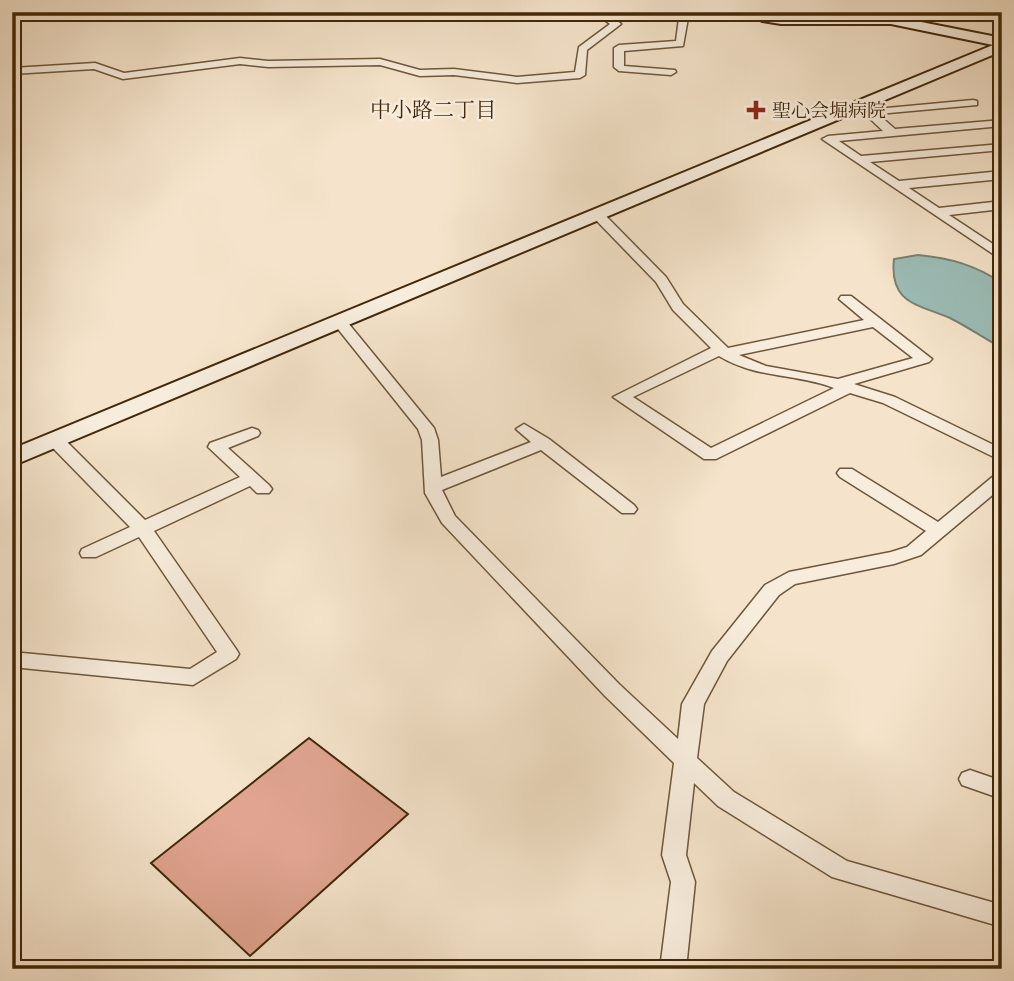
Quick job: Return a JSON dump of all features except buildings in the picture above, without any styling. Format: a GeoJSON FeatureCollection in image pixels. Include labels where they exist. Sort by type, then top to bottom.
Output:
{"type":"FeatureCollection","features":[{"type":"Feature","properties":{"kind":"highway"},"geometry":{"type":"LineString","coordinates":[[983,12],[1002,13]]}},
{"type":"Feature","properties":{"kind":"street"},"geometry":{"type":"LineString","coordinates":[[412,12],[605,16],[684,16],[724,12]]}},
{"type":"Feature","properties":{"kind":"street"},"geometry":{"type":"LineString","coordinates":[[762,12],[767,18],[781,20],[915,22],[1002,44]]}},
{"type":"Feature","properties":{"kind":"street"},"geometry":{"type":"LineString","coordinates":[[12,71],[95,65],[122,76],[240,61],[268,64],[380,62],[420,73],[454,72],[517,80],[580,75],[582,49],[616,24],[605,16]]}},
{"type":"Feature","properties":{"kind":"street"},"geometry":{"type":"LineString","coordinates":[[671,72],[623,69],[619,67],[619,48],[680,44],[684,16]]}},
{"type":"Feature","properties":{"kind":"street"},"geometry":{"type":"LineString","coordinates":[[12,458],[1002,44]]}},
{"type":"Feature","properties":{"kind":"street"},"geometry":{"type":"LineString","coordinates":[[963,95],[1000,123]]}},
{"type":"Feature","properties":{"kind":"street"},"geometry":{"type":"LineString","coordinates":[[892,133],[869,112],[973,103]]}},
{"type":"Feature","properties":{"kind":"street"},"geometry":{"type":"LineString","coordinates":[[1000,123],[828,139],[863,159],[1002,256]]}},
{"type":"Feature","properties":{"kind":"street"},"geometry":{"type":"LineString","coordinates":[[863,159],[1002,147]]}},
{"type":"Feature","properties":{"kind":"street"},"geometry":{"type":"LineString","coordinates":[[899,186],[1002,175]]}},
{"type":"Feature","properties":{"kind":"street"},"geometry":{"type":"LineString","coordinates":[[938,212],[1002,205]]}},
{"type":"Feature","properties":{"kind":"street"},"geometry":{"type":"LineString","coordinates":[[597,214],[661,280],[678,307],[723,351],[746,364],[764,370],[802,375],[889,400],[1002,456]]}},
{"type":"Feature","properties":{"kind":"street"},"geometry":{"type":"LineString","coordinates":[[846,299],[924,359],[842,386],[710,455],[621,397],[723,351],[875,322]]}},
{"type":"Feature","properties":{"kind":"street"},"geometry":{"type":"LineString","coordinates":[[339,321],[426,428],[430,440],[433,487],[448,519],[612,690],[726,799],[841,870],[1002,916]]}},
{"type":"Feature","properties":{"kind":"street"},"geometry":{"type":"LineString","coordinates":[[524,429],[628,509]]}},
{"type":"Feature","properties":{"kind":"street"},"geometry":{"type":"LineString","coordinates":[[89,553],[257,484],[216,447],[252,433]]}},
{"type":"Feature","properties":{"kind":"street"},"geometry":{"type":"LineString","coordinates":[[12,659],[193,677],[229,654],[143,529],[55,440]]}},
{"type":"Feature","properties":{"kind":"street"},"geometry":{"type":"LineString","coordinates":[[433,487],[542,443]]}},
{"type":"Feature","properties":{"kind":"street"},"geometry":{"type":"LineString","coordinates":[[846,473],[938,530]]}},
{"type":"Feature","properties":{"kind":"street"},"geometry":{"type":"LineString","coordinates":[[673,969],[683,883],[674,855],[693,704],[719,656],[772,590],[789,579],[894,558],[914,551],[1002,478]]}},
{"type":"Feature","properties":{"kind":"street"},"geometry":{"type":"LineString","coordinates":[[970,779],[1002,790]]}},
{"type":"Feature","properties":{"kind":"water"},"geometry":{"type":"Polygon","coordinates":[[[918,255],[962,263],[1002,283],[1002,348],[950,318],[917,305],[901,294],[896,285],[894,259],[918,255]]]}},
{"type":"Feature","properties":{"kind":"place","name":"聖心会堀病院"},"geometry":{"type":"Point","coordinates":[756,110]}},
{"type":"Feature","properties":{"kind":"district","name":"中小路二丁目"},"geometry":{"type":"Point","coordinates":[433,110]}}]}
